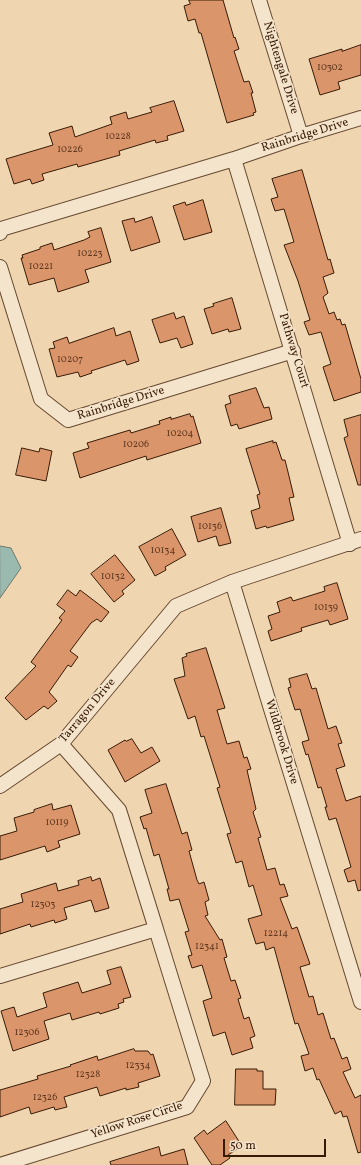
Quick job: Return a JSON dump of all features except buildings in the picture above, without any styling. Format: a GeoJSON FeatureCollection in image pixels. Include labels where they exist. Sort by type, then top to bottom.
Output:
{"type":"FeatureCollection","features":[{"type":"Feature","properties":{"kind":"street","name":"Nightengale Drive"},"geometry":{"type":"LineString","coordinates":[[259,0],[301,136]]}},
{"type":"Feature","properties":{"kind":"street","name":"Rainbridge Drive"},"geometry":{"type":"LineString","coordinates":[[0,233],[1,229],[234,159],[301,136],[361,118]]}},
{"type":"Feature","properties":{"kind":"street","name":"Pathway Court"},"geometry":{"type":"LineString","coordinates":[[234,159],[293,351],[356,541]]}},
{"type":"Feature","properties":{"kind":"street","name":"Rainbridge Drive"},"geometry":{"type":"LineString","coordinates":[[0,267],[41,399],[68,420],[293,351]]}},
{"type":"Feature","properties":{"kind":"street"},"geometry":{"type":"LineString","coordinates":[[232,582],[356,541]]}},
{"type":"Feature","properties":{"kind":"street","name":"Tarragon Drive"},"geometry":{"type":"LineString","coordinates":[[0,786],[61,744],[176,606],[232,582]]}},
{"type":"Feature","properties":{"kind":"street","name":"Wildbrook Drive"},"geometry":{"type":"LineString","coordinates":[[232,582],[361,1002]]}},
{"type":"Feature","properties":{"kind":"street","name":"Yellow Rose Circle"},"geometry":{"type":"LineString","coordinates":[[0,1164],[187,1107],[203,1081],[119,810],[61,744]]}},
{"type":"Feature","properties":{"kind":"street"},"geometry":{"type":"LineString","coordinates":[[0,976],[156,929]]}},
{"type":"Feature","properties":{"kind":"water"},"geometry":{"type":"Polygon","coordinates":[[[0,546],[11,548],[21,568],[0,598],[0,546]]]}}]}
